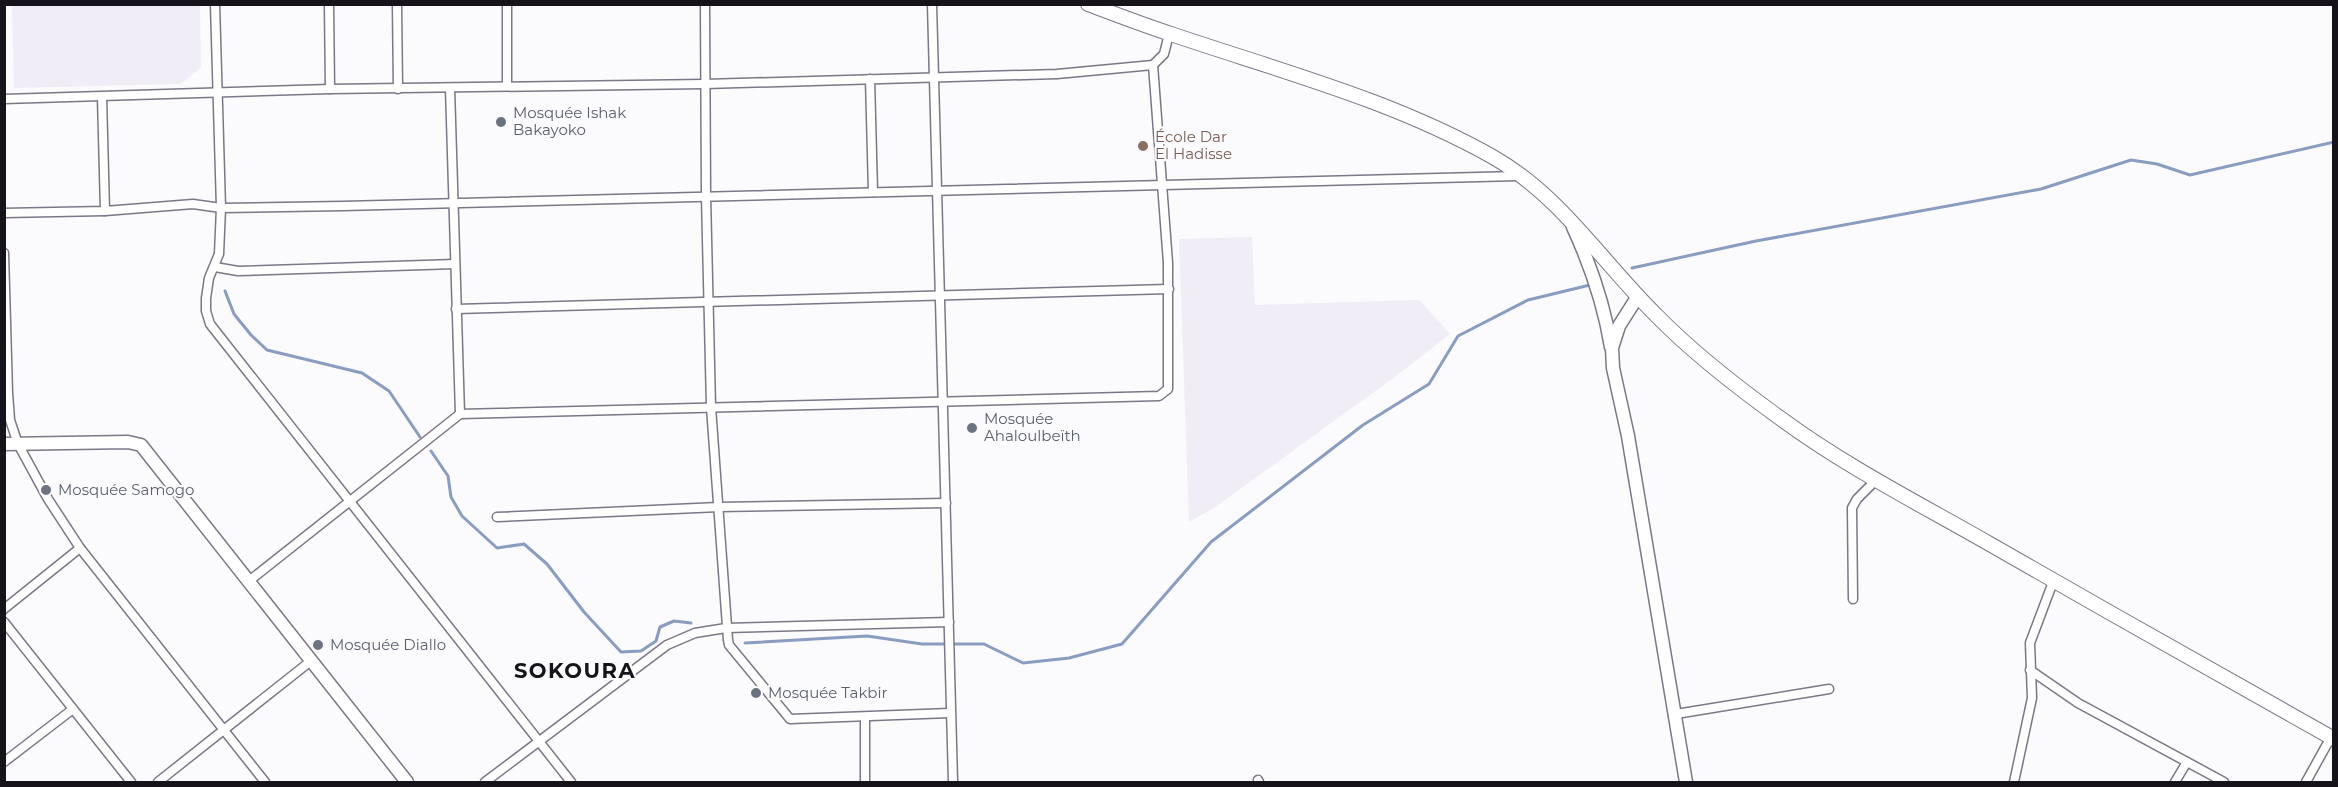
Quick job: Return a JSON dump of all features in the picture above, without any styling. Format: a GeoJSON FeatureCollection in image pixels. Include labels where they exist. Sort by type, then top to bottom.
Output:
{"type":"FeatureCollection","features":[{"type":"Feature","properties":{"kind":"main road"},"geometry":{"type":"LineString","coordinates":[[1088,4],[1169,34],[1296,74],[1425,122],[1497,160],[1522,176],[1568,217],[1657,316],[1697,352],[1782,420],[1877,479],[2053,582],[2332,738]]}},
{"type":"Feature","properties":{"kind":"street"},"geometry":{"type":"LineString","coordinates":[[216,4],[221,208],[219,254],[209,278],[206,298],[206,311],[210,324],[572,783]]}},
{"type":"Feature","properties":{"kind":"street"},"geometry":{"type":"LineString","coordinates":[[328,4],[330,89]]}},
{"type":"Feature","properties":{"kind":"street"},"geometry":{"type":"LineString","coordinates":[[398,4],[398,89]]}},
{"type":"Feature","properties":{"kind":"street"},"geometry":{"type":"LineString","coordinates":[[507,4],[507,86]]}},
{"type":"Feature","properties":{"kind":"street"},"geometry":{"type":"LineString","coordinates":[[705,4],[706,196],[711,407],[729,645],[790,719],[950,713]]}},
{"type":"Feature","properties":{"kind":"street"},"geometry":{"type":"LineString","coordinates":[[932,4],[953,783]]}},
{"type":"Feature","properties":{"kind":"street"},"geometry":{"type":"LineString","coordinates":[[4,99],[330,89],[705,84],[1057,74],[1153,65],[1164,54],[1169,34]]}},
{"type":"Feature","properties":{"kind":"street"},"geometry":{"type":"LineString","coordinates":[[249,581],[460,414],[1159,396],[1165,394],[1168,389],[1169,289],[1153,65]]}},
{"type":"Feature","properties":{"kind":"street"},"geometry":{"type":"LineString","coordinates":[[870,79],[873,192]]}},
{"type":"Feature","properties":{"kind":"street"},"geometry":{"type":"LineString","coordinates":[[450,88],[460,414]]}},
{"type":"Feature","properties":{"kind":"street"},"geometry":{"type":"LineString","coordinates":[[102,97],[105,211]]}},
{"type":"Feature","properties":{"kind":"street"},"geometry":{"type":"LineString","coordinates":[[4,213],[105,211],[193,204],[221,208],[1522,176]]}},
{"type":"Feature","properties":{"kind":"street"},"geometry":{"type":"LineString","coordinates":[[1568,217],[1605,309],[1613,368],[1628,436],[1686,783]]}},
{"type":"Feature","properties":{"kind":"street"},"geometry":{"type":"LineString","coordinates":[[4,253],[8,393],[10,420],[18,444],[48,499],[80,548],[265,783]]}},
{"type":"Feature","properties":{"kind":"street"},"geometry":{"type":"LineString","coordinates":[[215,267],[238,271],[455,264]]}},
{"type":"Feature","properties":{"kind":"street"},"geometry":{"type":"LineString","coordinates":[[456,309],[1169,289]]}},
{"type":"Feature","properties":{"kind":"street"},"geometry":{"type":"LineString","coordinates":[[1612,348],[1619,327],[1638,296]]}},
{"type":"Feature","properties":{"kind":"street"},"geometry":{"type":"LineString","coordinates":[[4,444],[128,442],[141,445],[407,783]]}},
{"type":"Feature","properties":{"kind":"street"},"geometry":{"type":"LineString","coordinates":[[1853,599],[1852,508],[1857,499],[1877,479]]}},
{"type":"Feature","properties":{"kind":"street"},"geometry":{"type":"LineString","coordinates":[[497,517],[719,507],[946,503]]}},
{"type":"Feature","properties":{"kind":"street"},"geometry":{"type":"LineString","coordinates":[[4,609],[80,548]]}},
{"type":"Feature","properties":{"kind":"street"},"geometry":{"type":"LineString","coordinates":[[2014,783],[2032,698],[2030,643],[2053,582]]}},
{"type":"Feature","properties":{"kind":"street"},"geometry":{"type":"LineString","coordinates":[[4,622],[131,783]]}},
{"type":"Feature","properties":{"kind":"street"},"geometry":{"type":"LineString","coordinates":[[485,783],[538,741],[678,639],[695,633],[726,627],[949,622]]}},
{"type":"Feature","properties":{"kind":"street"},"geometry":{"type":"LineString","coordinates":[[158,783],[312,660]]}},
{"type":"Feature","properties":{"kind":"street"},"geometry":{"type":"LineString","coordinates":[[2030,670],[2078,703],[2224,783]]}},
{"type":"Feature","properties":{"kind":"street"},"geometry":{"type":"LineString","coordinates":[[1676,714],[1829,689]]}},
{"type":"Feature","properties":{"kind":"street"},"geometry":{"type":"LineString","coordinates":[[4,762],[73,709]]}},
{"type":"Feature","properties":{"kind":"street"},"geometry":{"type":"LineString","coordinates":[[865,717],[865,783]]}},
{"type":"Feature","properties":{"kind":"street"},"geometry":{"type":"LineString","coordinates":[[2306,783],[2332,738]]}},
{"type":"Feature","properties":{"kind":"street"},"geometry":{"type":"LineString","coordinates":[[2175,783],[2187,762]]}},
{"type":"Feature","properties":{"kind":"shaded area"},"geometry":{"type":"Polygon","coordinates":[[[12,5],[200,5],[201,67],[181,84],[14,88],[12,5]]]}},
{"type":"Feature","properties":{"kind":"shaded area"},"geometry":{"type":"Polygon","coordinates":[[[1252,237],[1255,305],[1419,300],[1450,334],[1214,508],[1189,522],[1179,239],[1252,237]]]}},
{"type":"Feature","properties":{"kind":"waterway"},"geometry":{"type":"LineString","coordinates":[[1632,268],[1756,241],[2041,189],[2131,160],[2157,164],[2190,175],[2334,142]]}},
{"type":"Feature","properties":{"kind":"waterway"},"geometry":{"type":"LineString","coordinates":[[745,643],[867,636],[922,644],[984,644],[1023,663],[1069,658],[1122,644],[1211,542],[1363,425],[1429,384],[1458,336],[1528,300],[1590,285]]}},
{"type":"Feature","properties":{"kind":"waterway"},"geometry":{"type":"LineString","coordinates":[[225,291],[234,314],[267,350],[362,373],[389,391],[420,437]]}},
{"type":"Feature","properties":{"kind":"waterway"},"geometry":{"type":"LineString","coordinates":[[431,451],[448,476],[451,497],[462,516],[497,548],[524,544],[547,564],[584,612],[621,652],[641,651],[656,641],[660,627],[674,621],[691,623]]}},
{"type":"Feature","properties":{"kind":"place","name":"Mosquée Ishak Bakayoko"},"geometry":{"type":"Point","coordinates":[501,122]}},
{"type":"Feature","properties":{"kind":"place","name":"École Dar El Hadisse"},"geometry":{"type":"Point","coordinates":[1143,146]}},
{"type":"Feature","properties":{"kind":"place","name":"Mosquée Ahaloulbeïth"},"geometry":{"type":"Point","coordinates":[972,428]}},
{"type":"Feature","properties":{"kind":"place","name":"Mosquée Samogo"},"geometry":{"type":"Point","coordinates":[46,490]}},
{"type":"Feature","properties":{"kind":"place","name":"Mosquée Diallo"},"geometry":{"type":"Point","coordinates":[318,645]}},
{"type":"Feature","properties":{"kind":"place","name":"Mosquée Takbir"},"geometry":{"type":"Point","coordinates":[756,693]}},
{"type":"Feature","properties":{"kind":"district","name":"SOKOURA"},"geometry":{"type":"Point","coordinates":[575,671]}}]}
